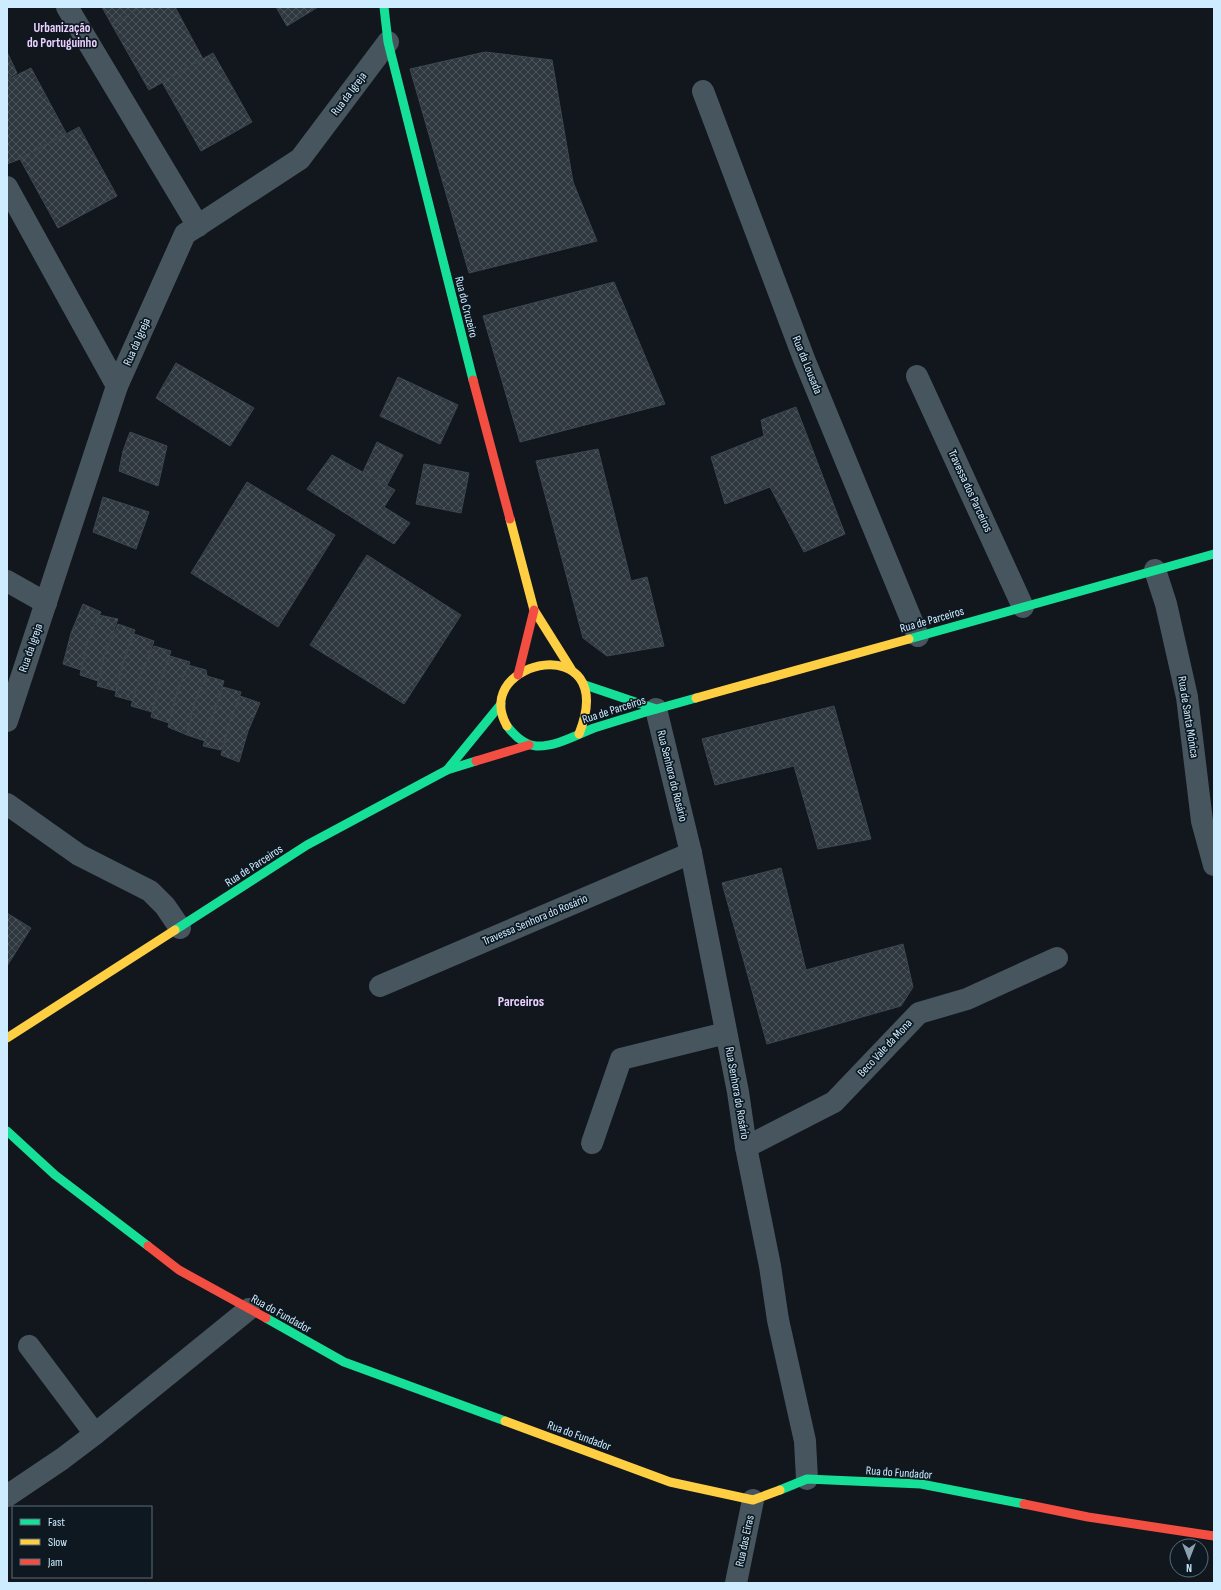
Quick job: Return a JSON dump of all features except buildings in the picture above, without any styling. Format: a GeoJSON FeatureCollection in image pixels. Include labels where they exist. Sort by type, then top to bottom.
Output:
{"type":"FeatureCollection","features":[{"type":"Feature","properties":{"kind":"street"},"geometry":{"type":"LineString","coordinates":[[67,7],[198,226]]}},
{"type":"Feature","properties":{"kind":"street","name":"Rua do Cruzeiro"},"geometry":{"type":"LineString","coordinates":[[384,7],[388,42],[454,309],[534,610],[571,669]]}},
{"type":"Feature","properties":{"kind":"street","name":"Rua da Igreja"},"geometry":{"type":"LineString","coordinates":[[7,721],[117,386],[185,234],[300,159],[388,42]]}},
{"type":"Feature","properties":{"kind":"street","name":"Rua da Lousada"},"geometry":{"type":"LineString","coordinates":[[703,91],[804,359],[918,636]]}},
{"type":"Feature","properties":{"kind":"street"},"geometry":{"type":"LineString","coordinates":[[7,187],[117,386]]}},
{"type":"Feature","properties":{"kind":"street","name":"Travessa dos Parceiros"},"geometry":{"type":"LineString","coordinates":[[917,376],[1023,607]]}},
{"type":"Feature","properties":{"kind":"street","name":"Rua de Parceiros"},"geometry":{"type":"LineString","coordinates":[[579,734],[656,709],[1214,554]]}},
{"type":"Feature","properties":{"kind":"street","name":"Rua de Santa Mónica"},"geometry":{"type":"LineString","coordinates":[[1155,570],[1166,604],[1187,697],[1202,821],[1214,865]]}},
{"type":"Feature","properties":{"kind":"street"},"geometry":{"type":"LineString","coordinates":[[7,581],[46,603]]}},
{"type":"Feature","properties":{"kind":"street","name":"Rua do Cruzeiro"},"geometry":{"type":"LineString","coordinates":[[518,675],[534,610]]}},
{"type":"Feature","properties":{"kind":"street"},"geometry":{"type":"LineString","coordinates":[[558,664],[571,669],[585,685],[588,703],[587,715],[579,734],[559,742],[545,745],[529,745],[515,736],[503,719],[501,704],[508,685],[518,675],[535,666],[558,664]]}},
{"type":"Feature","properties":{"kind":"street","name":"Rua de Parceiros"},"geometry":{"type":"LineString","coordinates":[[585,685],[656,709]]}},
{"type":"Feature","properties":{"kind":"street"},"geometry":{"type":"LineString","coordinates":[[447,770],[501,704]]}},
{"type":"Feature","properties":{"kind":"street","name":"Rua Senhora do Rosário"},"geometry":{"type":"LineString","coordinates":[[656,709],[691,853],[738,1092],[746,1147],[770,1266],[778,1320],[805,1441],[807,1479]]}},
{"type":"Feature","properties":{"kind":"street","name":"Rua de Parceiros"},"geometry":{"type":"LineString","coordinates":[[7,1038],[308,845],[447,770],[529,745]]}},
{"type":"Feature","properties":{"kind":"street"},"geometry":{"type":"LineString","coordinates":[[7,804],[79,854],[150,891],[165,906],[180,928]]}},
{"type":"Feature","properties":{"kind":"street","name":"Travessa Senhora do Rosário"},"geometry":{"type":"LineString","coordinates":[[380,986],[691,853]]}},
{"type":"Feature","properties":{"kind":"street","name":"Beco Vale da Mona"},"geometry":{"type":"LineString","coordinates":[[746,1147],[834,1102],[919,1013],[967,999],[1057,958]]}},
{"type":"Feature","properties":{"kind":"street"},"geometry":{"type":"LineString","coordinates":[[592,1143],[621,1059],[726,1033]]}},
{"type":"Feature","properties":{"kind":"street","name":"Rua do Fundador"},"geometry":{"type":"LineString","coordinates":[[7,1131],[55,1175],[179,1270],[344,1362],[670,1482],[753,1500],[807,1479],[921,1484],[1088,1517],[1214,1536]]}},
{"type":"Feature","properties":{"kind":"street"},"geometry":{"type":"LineString","coordinates":[[7,1496],[62,1459],[249,1309]]}},
{"type":"Feature","properties":{"kind":"street"},"geometry":{"type":"LineString","coordinates":[[29,1346],[94,1434]]}},
{"type":"Feature","properties":{"kind":"street","name":"Rua das Eiras"},"geometry":{"type":"LineString","coordinates":[[736,1583],[753,1500]]}},
{"type":"Feature","properties":{"kind":"traffic: fast"},"geometry":{"type":"LineString","coordinates":[[384,7],[388,42],[473,380]]}},
{"type":"Feature","properties":{"kind":"traffic: fast"},"geometry":{"type":"LineString","coordinates":[[909,639],[1214,554]]}},
{"type":"Feature","properties":{"kind":"traffic: fast"},"geometry":{"type":"LineString","coordinates":[[585,685],[656,709]]}},
{"type":"Feature","properties":{"kind":"traffic: fast"},"geometry":{"type":"LineString","coordinates":[[507,726],[516,736],[527,744],[536,746],[551,745],[594,728],[696,698]]}},
{"type":"Feature","properties":{"kind":"traffic: fast"},"geometry":{"type":"LineString","coordinates":[[447,770],[501,704]]}},
{"type":"Feature","properties":{"kind":"traffic: fast"},"geometry":{"type":"LineString","coordinates":[[175,930],[307,845],[447,770],[476,761]]}},
{"type":"Feature","properties":{"kind":"traffic: fast"},"geometry":{"type":"LineString","coordinates":[[7,1131],[55,1175],[148,1246]]}},
{"type":"Feature","properties":{"kind":"traffic: fast"},"geometry":{"type":"LineString","coordinates":[[266,1318],[344,1362],[505,1421]]}},
{"type":"Feature","properties":{"kind":"traffic: fast"},"geometry":{"type":"LineString","coordinates":[[780,1490],[807,1479],[921,1484],[1024,1504]]}},
{"type":"Feature","properties":{"kind":"traffic: slow"},"geometry":{"type":"LineString","coordinates":[[510,519],[534,610],[571,669]]}},
{"type":"Feature","properties":{"kind":"traffic: slow"},"geometry":{"type":"LineString","coordinates":[[696,698],[909,639]]}},
{"type":"Feature","properties":{"kind":"traffic: slow"},"geometry":{"type":"LineString","coordinates":[[507,726],[501,703],[508,684],[524,671],[544,665],[565,667],[580,679],[586,700],[579,734]]}},
{"type":"Feature","properties":{"kind":"traffic: slow"},"geometry":{"type":"LineString","coordinates":[[7,1038],[175,930]]}},
{"type":"Feature","properties":{"kind":"traffic: slow"},"geometry":{"type":"LineString","coordinates":[[505,1421],[670,1482],[753,1500],[780,1490]]}},
{"type":"Feature","properties":{"kind":"traffic: jam"},"geometry":{"type":"LineString","coordinates":[[473,380],[510,519]]}},
{"type":"Feature","properties":{"kind":"traffic: jam"},"geometry":{"type":"LineString","coordinates":[[518,675],[534,610]]}},
{"type":"Feature","properties":{"kind":"traffic: jam"},"geometry":{"type":"LineString","coordinates":[[476,761],[529,745]]}},
{"type":"Feature","properties":{"kind":"traffic: jam"},"geometry":{"type":"LineString","coordinates":[[148,1246],[179,1270],[266,1318]]}},
{"type":"Feature","properties":{"kind":"traffic: jam"},"geometry":{"type":"LineString","coordinates":[[1024,1504],[1088,1517],[1214,1536]]}},
{"type":"Feature","properties":{"kind":"district","name":"Urbanização do Portuguinho"},"geometry":{"type":"Point","coordinates":[62,36]}},
{"type":"Feature","properties":{"kind":"district","name":"Parceiros"},"geometry":{"type":"Point","coordinates":[521,1001]}}]}
